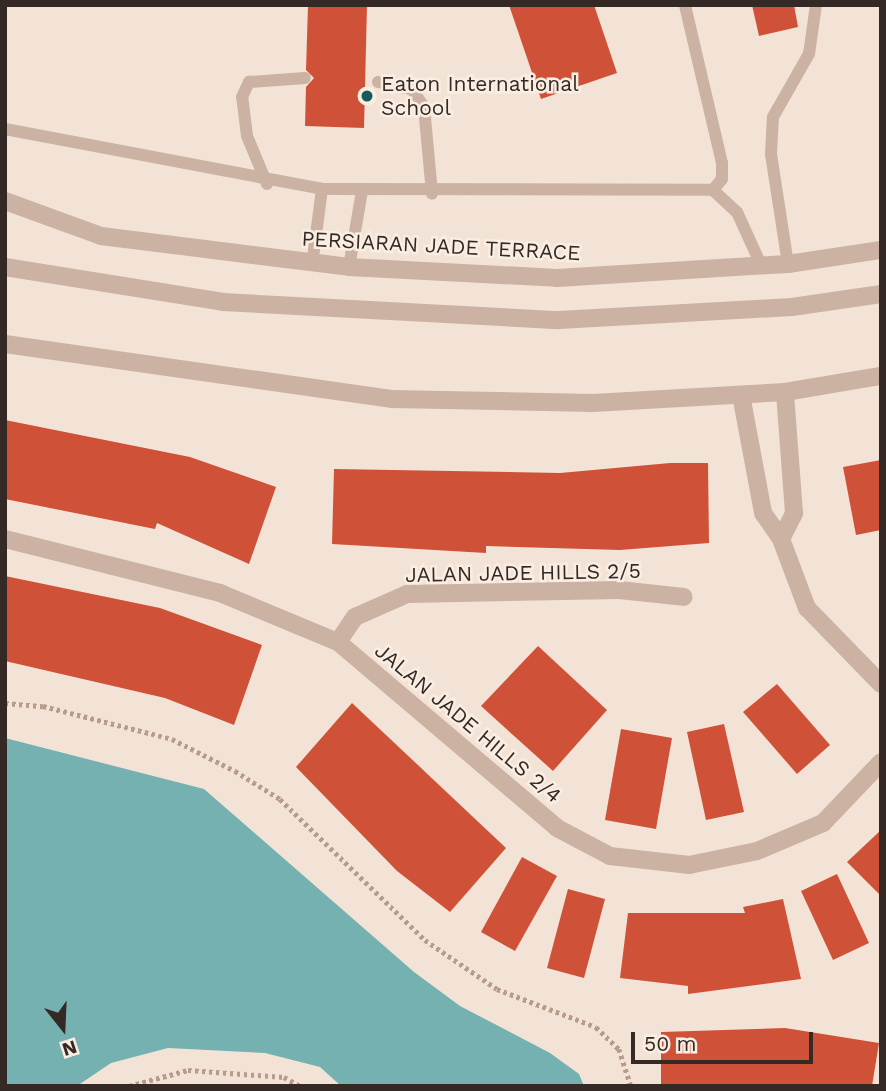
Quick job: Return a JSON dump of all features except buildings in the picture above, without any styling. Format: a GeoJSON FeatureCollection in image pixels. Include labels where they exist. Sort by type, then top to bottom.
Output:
{"type":"FeatureCollection","features":[{"type":"Feature","properties":{"kind":"street","name":"PERSIARAN JADE TERRACE"},"geometry":{"type":"LineString","coordinates":[[5,201],[101,236],[312,265],[557,278],[788,264],[881,250]]}},
{"type":"Feature","properties":{"kind":"street"},"geometry":{"type":"LineString","coordinates":[[5,267],[223,302],[559,320],[792,307],[881,295]]}},
{"type":"Feature","properties":{"kind":"street"},"geometry":{"type":"LineString","coordinates":[[5,344],[391,399],[593,403],[785,392],[881,376]]}},
{"type":"Feature","properties":{"kind":"street"},"geometry":{"type":"LineString","coordinates":[[781,539],[794,513],[785,392]]}},
{"type":"Feature","properties":{"kind":"street"},"geometry":{"type":"LineString","coordinates":[[741,395],[763,513],[781,539],[807,608],[881,684]]}},
{"type":"Feature","properties":{"kind":"street","name":"JALAN JADE HILLS 2/4"},"geometry":{"type":"LineString","coordinates":[[5,539],[220,593],[338,642],[557,828],[610,856],[689,865],[757,851],[823,823],[881,762]]}},
{"type":"Feature","properties":{"kind":"street","name":"JALAN JADE HILLS 2/5"},"geometry":{"type":"LineString","coordinates":[[338,642],[355,617],[407,594],[620,590],[684,597]]}},
{"type":"Feature","properties":{"kind":"lane"},"geometry":{"type":"LineString","coordinates":[[685,5],[723,163],[722,179],[713,190]]}},
{"type":"Feature","properties":{"kind":"lane"},"geometry":{"type":"LineString","coordinates":[[788,264],[771,154],[774,117],[808,54],[818,6]]}},
{"type":"Feature","properties":{"kind":"lane"},"geometry":{"type":"LineString","coordinates":[[267,184],[247,136],[242,97],[249,82],[306,78]]}},
{"type":"Feature","properties":{"kind":"lane"},"geometry":{"type":"LineString","coordinates":[[378,82],[412,89],[424,107],[432,194]]}},
{"type":"Feature","properties":{"kind":"lane"},"geometry":{"type":"LineString","coordinates":[[5,129],[267,184],[322,189],[432,194],[713,190],[737,212],[761,265]]}},
{"type":"Feature","properties":{"kind":"lane"},"geometry":{"type":"LineString","coordinates":[[312,265],[322,189]]}},
{"type":"Feature","properties":{"kind":"lane"},"geometry":{"type":"LineString","coordinates":[[349,267],[362,191]]}},
{"type":"Feature","properties":{"kind":"path"},"geometry":{"type":"LineString","coordinates":[[5,703],[43,706],[173,739],[235,771],[280,799],[425,940],[497,989],[596,1027],[619,1049],[631,1086]]}},
{"type":"Feature","properties":{"kind":"path"},"geometry":{"type":"LineString","coordinates":[[129,1086],[188,1070],[284,1077],[300,1086]]}},
{"type":"Feature","properties":{"kind":"water"},"geometry":{"type":"Polygon","coordinates":[[[5,738],[204,789],[414,972],[460,1006],[550,1053],[579,1074],[584,1086],[341,1086],[320,1067],[265,1053],[168,1048],[111,1063],[80,1084],[5,1086],[5,738]]]}},
{"type":"Feature","properties":{"kind":"place","name":"Eaton International School"},"geometry":{"type":"Point","coordinates":[367,96]}}]}
